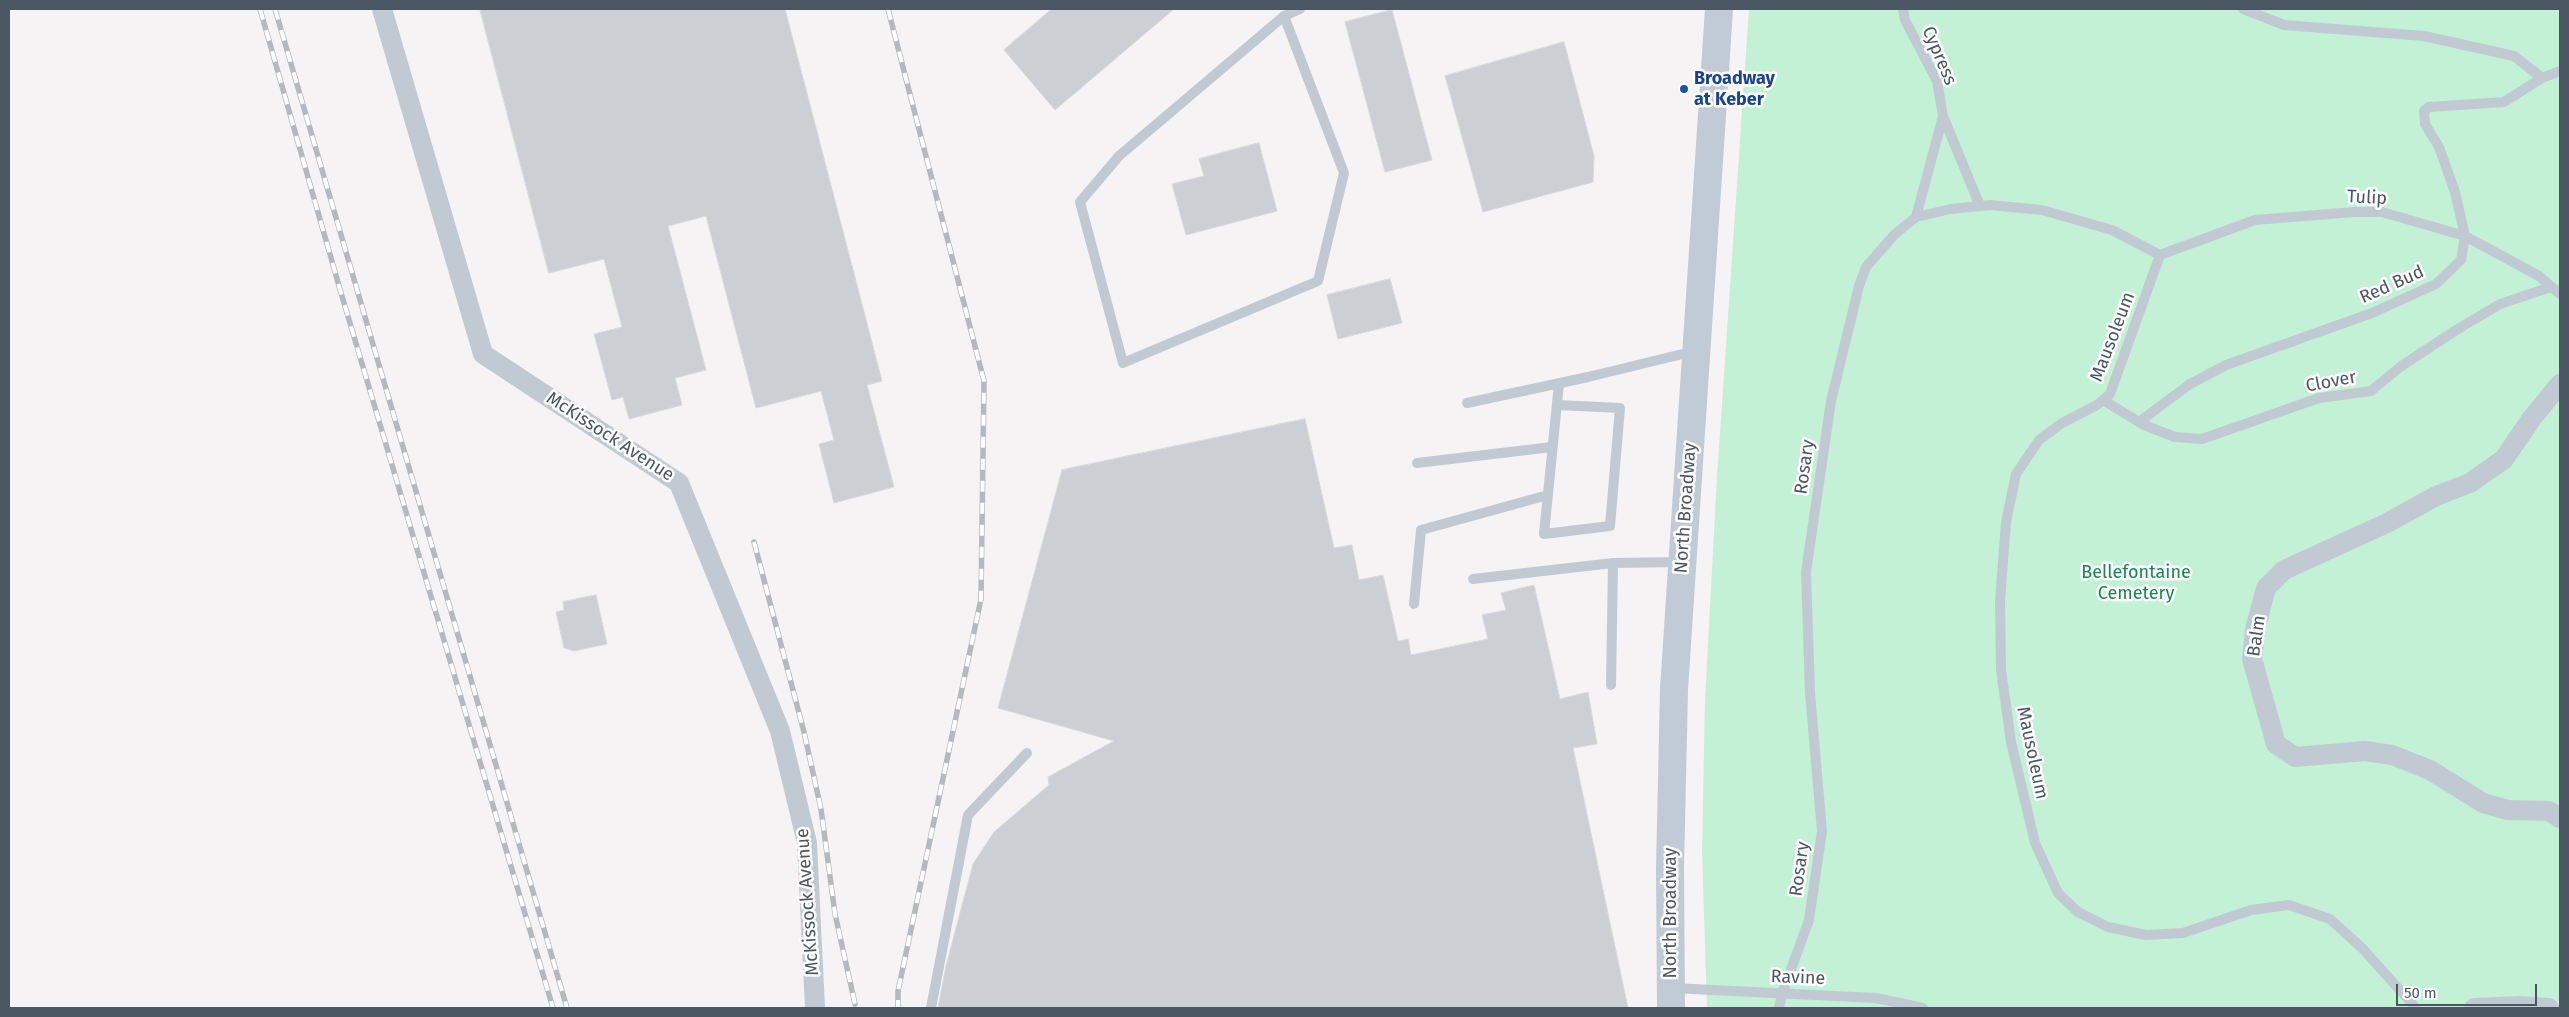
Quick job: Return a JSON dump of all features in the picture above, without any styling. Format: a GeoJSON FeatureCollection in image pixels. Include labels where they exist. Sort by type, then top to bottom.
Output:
{"type":"FeatureCollection","features":[{"type":"Feature","properties":{"kind":"main road","name":"North Broadway"},"geometry":{"type":"LineString","coordinates":[[1671,998],[1670,868],[1673,727],[1682,562],[1719,9]]}},
{"type":"Feature","properties":{"kind":"street","name":"McKissock Avenue"},"geometry":{"type":"LineString","coordinates":[[382,9],[484,354],[680,483],[780,731],[807,844],[815,1008]]}},
{"type":"Feature","properties":{"kind":"street","name":"Balm"},"geometry":{"type":"LineString","coordinates":[[2560,384],[2532,418],[2504,460],[2470,483],[2436,496],[2386,523],[2284,570],[2266,588],[2255,630],[2252,659],[2276,744],[2295,758],[2364,751],[2392,755],[2430,770],[2483,803],[2508,810],[2549,812],[2560,818]]}},
{"type":"Feature","properties":{"kind":"street"},"geometry":{"type":"LineString","coordinates":[[2474,1008],[2511,1006],[2549,1008]]}},
{"type":"Feature","properties":{"kind":"lane"},"geometry":{"type":"LineString","coordinates":[[1284,16],[1344,173],[1318,281],[1123,363],[1080,202],[1120,156],[1284,16],[1300,9]]}},
{"type":"Feature","properties":{"kind":"lane","name":"Cypress"},"geometry":{"type":"LineString","coordinates":[[1903,9],[1906,20],[1937,82],[1943,116],[1980,206]]}},
{"type":"Feature","properties":{"kind":"lane"},"geometry":{"type":"LineString","coordinates":[[2243,9],[2284,25],[2424,36],[2514,56],[2542,78]]}},
{"type":"Feature","properties":{"kind":"lane","name":"Red Bud"},"geometry":{"type":"LineString","coordinates":[[2139,422],[2190,384],[2226,365],[2372,313],[2436,284],[2461,260],[2465,236],[2455,192],[2439,147],[2425,124],[2424,111],[2429,107],[2504,102],[2542,78],[2560,71]]}},
{"type":"Feature","properties":{"kind":"lane","name":"Cypress"},"geometry":{"type":"LineString","coordinates":[[1916,217],[1943,116]]}},
{"type":"Feature","properties":{"kind":"lane","name":"Rosary"},"geometry":{"type":"LineString","coordinates":[[1779,1008],[1782,994],[1809,920],[1822,831],[1810,693],[1806,572],[1831,401],[1859,286],[1866,267],[1894,235],[1916,217],[1951,208],[1980,206],[2042,210],[2112,230],[2160,255]]}},
{"type":"Feature","properties":{"kind":"lane","name":"Tulip"},"geometry":{"type":"LineString","coordinates":[[2160,255],[2255,220],[2354,212],[2382,212],[2465,236],[2539,276],[2560,294]]}},
{"type":"Feature","properties":{"kind":"lane","name":"Mausoleum"},"geometry":{"type":"LineString","coordinates":[[2160,255],[2110,394],[2103,400],[2062,423],[2039,440],[2016,474],[2006,522],[2000,601],[2001,670],[2011,742],[2035,843],[2058,892],[2078,912],[2108,927],[2146,935],[2183,933],[2251,910],[2288,905],[2330,919],[2362,948],[2416,1008]]}},
{"type":"Feature","properties":{"kind":"lane","name":"Clover"},"geometry":{"type":"LineString","coordinates":[[2103,400],[2139,422],[2175,436],[2202,438],[2319,398],[2371,391],[2400,367],[2500,304],[2551,287]]}},
{"type":"Feature","properties":{"kind":"lane"},"geometry":{"type":"LineString","coordinates":[[1467,403],[1696,351]]}},
{"type":"Feature","properties":{"kind":"lane"},"geometry":{"type":"LineString","coordinates":[[1557,405],[1620,408],[1610,526],[1544,534],[1559,383]]}},
{"type":"Feature","properties":{"kind":"lane"},"geometry":{"type":"LineString","coordinates":[[1417,463],[1552,447]]}},
{"type":"Feature","properties":{"kind":"lane"},"geometry":{"type":"LineString","coordinates":[[1414,604],[1421,530],[1548,495]]}},
{"type":"Feature","properties":{"kind":"lane"},"geometry":{"type":"LineString","coordinates":[[1473,580],[1613,563],[1682,562]]}},
{"type":"Feature","properties":{"kind":"lane"},"geometry":{"type":"LineString","coordinates":[[1611,684],[1613,563]]}},
{"type":"Feature","properties":{"kind":"lane"},"geometry":{"type":"LineString","coordinates":[[931,1008],[968,815],[1027,753]]}},
{"type":"Feature","properties":{"kind":"lane","name":"Ravine"},"geometry":{"type":"LineString","coordinates":[[1671,998],[1782,994],[1876,998],[1923,1008]]}},
{"type":"Feature","properties":{"kind":"green space","name":"Bellefontaine Cemetery"},"geometry":{"type":"Polygon","coordinates":[[[1749,9],[2560,9],[2560,1008],[1707,1008],[1702,852],[1705,700],[1717,477],[1749,9]]]}},
{"type":"Feature","properties":{"kind":"building"},"geometry":{"type":"Polygon","coordinates":[[[480,9],[785,9],[882,381],[867,385],[894,487],[834,503],[819,444],[834,440],[821,391],[756,408],[706,216],[668,226],[706,370],[675,378],[682,405],[629,419],[623,397],[612,400],[594,334],[622,327],[604,259],[549,273],[480,9]]]}},
{"type":"Feature","properties":{"kind":"building"},"geometry":{"type":"Polygon","coordinates":[[[1052,9],[1174,9],[1055,110],[1004,50],[1052,9]]]}},
{"type":"Feature","properties":{"kind":"building"},"geometry":{"type":"Polygon","coordinates":[[[1392,10],[1432,160],[1385,172],[1345,22],[1392,10]]]}},
{"type":"Feature","properties":{"kind":"building"},"geometry":{"type":"Polygon","coordinates":[[[1564,42],[1594,156],[1593,182],[1483,212],[1445,76],[1564,42]]]}},
{"type":"Feature","properties":{"kind":"building"},"geometry":{"type":"Polygon","coordinates":[[[1259,143],[1277,211],[1186,235],[1172,184],[1204,176],[1199,159],[1259,143]]]}},
{"type":"Feature","properties":{"kind":"building"},"geometry":{"type":"Polygon","coordinates":[[[1390,279],[1402,323],[1338,339],[1327,295],[1390,279]]]}},
{"type":"Feature","properties":{"kind":"building"},"geometry":{"type":"Polygon","coordinates":[[[1305,419],[1334,548],[1352,545],[1359,580],[1383,575],[1398,641],[1408,639],[1411,655],[1488,639],[1482,615],[1506,610],[1501,593],[1534,585],[1560,699],[1588,692],[1597,744],[1573,748],[1628,1008],[938,1008],[946,966],[973,864],[994,832],[1049,785],[1048,777],[1114,741],[998,708],[1062,470],[1305,419]]]}},
{"type":"Feature","properties":{"kind":"building"},"geometry":{"type":"Polygon","coordinates":[[[596,595],[607,644],[574,651],[564,648],[556,612],[564,610],[563,602],[596,595]]]}},
{"type":"Feature","properties":{"kind":"railway"},"geometry":{"type":"LineString","coordinates":[[260,9],[339,286],[553,1008]]}},
{"type":"Feature","properties":{"kind":"railway"},"geometry":{"type":"LineString","coordinates":[[275,9],[567,1008]]}},
{"type":"Feature","properties":{"kind":"railway"},"geometry":{"type":"LineString","coordinates":[[888,9],[984,381],[981,599],[898,991],[898,1008]]}},
{"type":"Feature","properties":{"kind":"railway"},"geometry":{"type":"LineString","coordinates":[[754,542],[804,732],[821,809],[835,914],[855,1004]]}},
{"type":"Feature","properties":{"kind":"place","name":"Broadway at Keber"},"geometry":{"type":"Point","coordinates":[1684,89]}}]}
